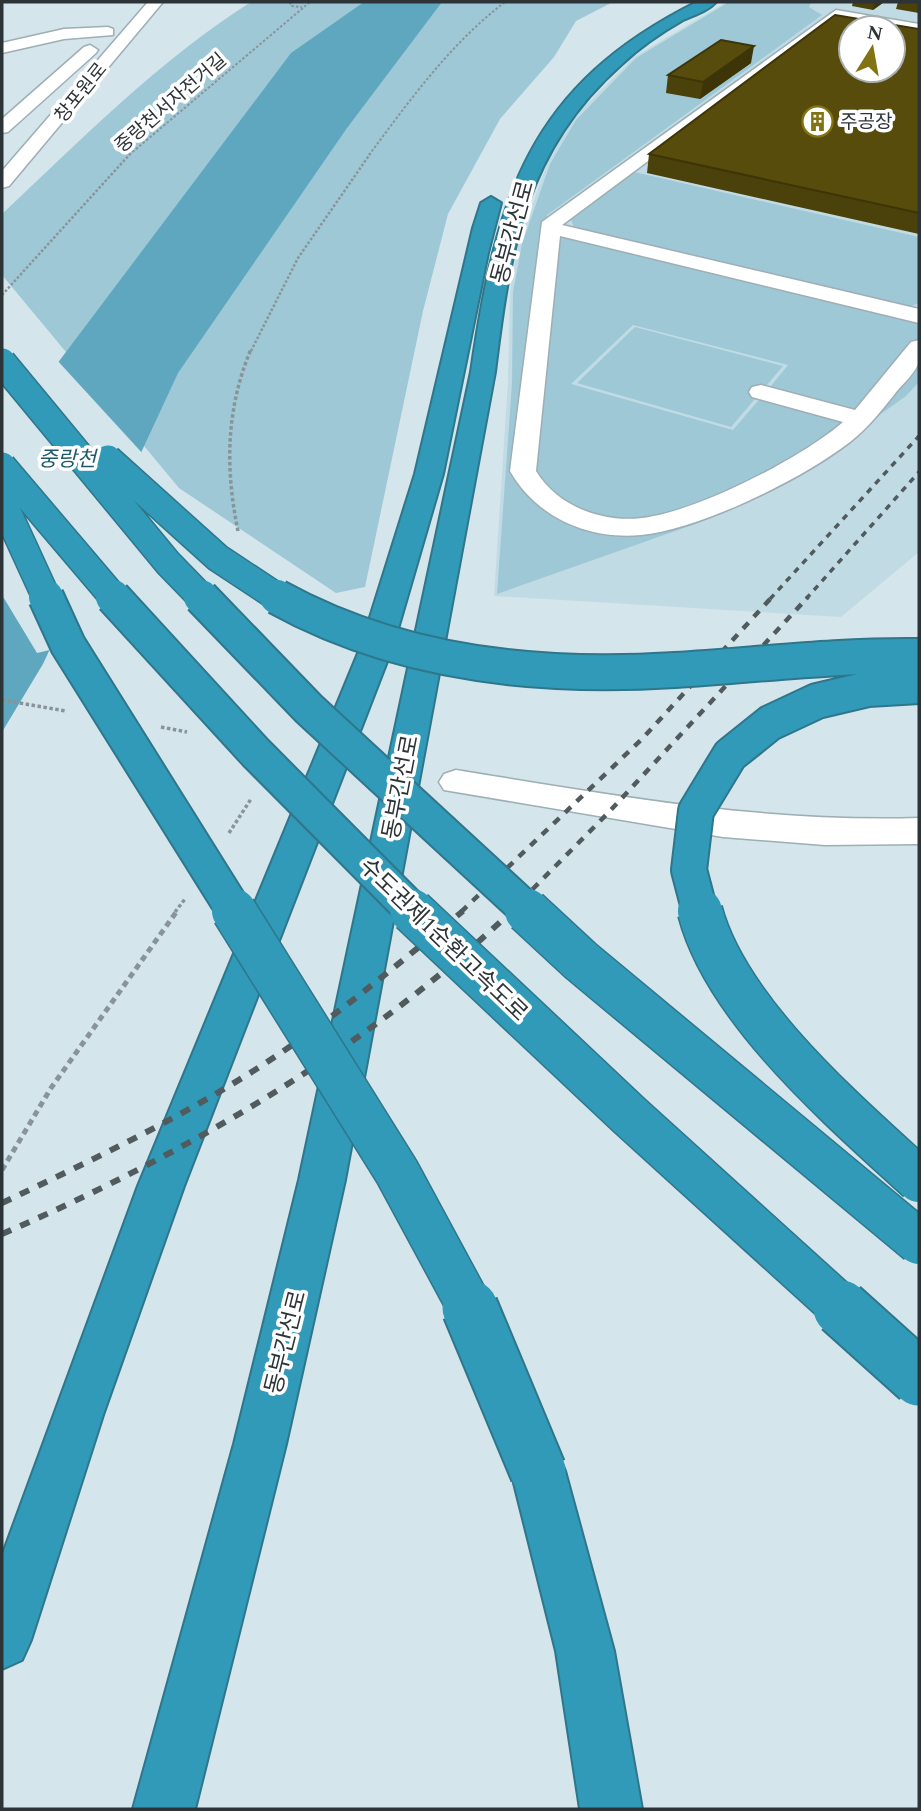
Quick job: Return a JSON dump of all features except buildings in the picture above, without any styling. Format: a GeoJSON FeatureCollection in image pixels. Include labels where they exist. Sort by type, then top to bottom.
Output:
{"type":"FeatureCollection","features":[{"type":"Feature","properties":{"kind":"highway","name":"동부간선로"},"geometry":{"type":"LineString","coordinates":[[2,1640],[45,1504],[146,1228],[219,1038],[335,752],[396,589],[446,405],[475,252],[495,193],[533,120],[587,61],[680,2]]}},
{"type":"Feature","properties":{"kind":"highway","name":"동부간선로"},"geometry":{"type":"LineString","coordinates":[[164,1809],[260,1444],[322,1181],[483,372],[496,280],[516,200],[532,162],[560,118],[601,74],[646,37],[708,2]]}},
{"type":"Feature","properties":{"kind":"highway"},"geometry":{"type":"LineString","coordinates":[[2,361],[210,551],[276,596],[359,633],[457,658],[529,668],[598,673],[853,657],[919,656]]}},
{"type":"Feature","properties":{"kind":"highway"},"geometry":{"type":"LineString","coordinates":[[2,361],[204,602],[382,779],[581,961],[919,1242]]}},
{"type":"Feature","properties":{"kind":"highway","name":"수도권제1순환고속도로"},"geometry":{"type":"LineString","coordinates":[[2,466],[167,658],[396,894],[551,1043],[919,1378]]}},
{"type":"Feature","properties":{"kind":"highway"},"geometry":{"type":"LineString","coordinates":[[2,501],[68,645],[397,1172],[474,1315],[538,1471],[585,1651],[611,1809]]}},
{"type":"Feature","properties":{"kind":"highway"},"geometry":{"type":"LineString","coordinates":[[919,686],[863,690],[825,699],[786,714],[751,736],[710,778],[700,798],[694,816],[690,858],[697,902],[709,936],[723,967],[750,1009],[832,1097],[919,1180]]}},
{"type":"Feature","properties":{"kind":"street","name":"창포원로"},"geometry":{"type":"LineString","coordinates":[[2,128],[141,2]]}},
{"type":"Feature","properties":{"kind":"street","name":"창포원로"},"geometry":{"type":"LineString","coordinates":[[2,182],[156,2]]}},
{"type":"Feature","properties":{"kind":"street"},"geometry":{"type":"LineString","coordinates":[[819,3],[821,9],[836,14]]}},
{"type":"Feature","properties":{"kind":"street"},"geometry":{"type":"LineString","coordinates":[[878,14],[886,8]]}},
{"type":"Feature","properties":{"kind":"street"},"geometry":{"type":"LineString","coordinates":[[836,14],[552,222],[523,471],[531,488],[551,507],[612,525],[640,527],[658,524],[721,501],[790,469],[842,436],[890,386],[919,346]]}},
{"type":"Feature","properties":{"kind":"street"},"geometry":{"type":"LineString","coordinates":[[2,48],[64,34],[108,32]]}},
{"type":"Feature","properties":{"kind":"street"},"geometry":{"type":"LineString","coordinates":[[551,228],[919,317]]}},
{"type":"Feature","properties":{"kind":"street"},"geometry":{"type":"LineString","coordinates":[[761,392],[859,419]]}},
{"type":"Feature","properties":{"kind":"street"},"geometry":{"type":"LineString","coordinates":[[456,782],[642,813],[773,828],[811,832],[919,831]]}},
{"type":"Feature","properties":{"kind":"path"},"geometry":{"type":"LineString","coordinates":[[290,2],[291,6],[303,7]]}},
{"type":"Feature","properties":{"kind":"path","name":"중랑천서자전거길"},"geometry":{"type":"LineString","coordinates":[[2,295],[140,143],[310,2]]}},
{"type":"Feature","properties":{"kind":"shaded area"},"geometry":{"type":"Polygon","coordinates":[[[251,2],[613,2],[576,21],[554,57],[500,119],[448,214],[423,311],[365,587],[336,593],[179,488],[2,275],[2,214],[152,75],[251,2]]]}},
{"type":"Feature","properties":{"kind":"shaded area"},"geometry":{"type":"Polygon","coordinates":[[[726,2],[919,2],[919,552],[841,617],[494,596],[508,382],[510,292],[518,245],[547,164],[572,119],[634,57],[726,2]]]}},
{"type":"Feature","properties":{"kind":"shaded area"},"geometry":{"type":"Polygon","coordinates":[[[729,2],[811,2],[809,7],[822,15],[547,215],[519,449],[548,509],[640,530],[797,474],[698,523],[497,594],[512,383],[513,292],[522,244],[550,164],[576,120],[636,58],[729,2]]]}},
{"type":"Feature","properties":{"kind":"shaded area"},"geometry":{"type":"Polygon","coordinates":[[[634,172],[919,237],[919,303],[907,308],[574,227],[571,220],[634,172]]]}},
{"type":"Feature","properties":{"kind":"shaded area"},"geometry":{"type":"Polygon","coordinates":[[[557,232],[916,318],[920,328],[919,339],[900,367],[856,415],[767,391],[788,365],[633,325],[571,384],[733,430],[763,395],[852,420],[839,434],[718,499],[640,524],[583,516],[535,487],[529,450],[557,232]]]}},
{"type":"Feature","properties":{"kind":"shaded area"},"geometry":{"type":"Polygon","coordinates":[[[635,327],[783,366],[731,427],[577,383],[635,327]]]}},
{"type":"Feature","properties":{"kind":"shaded area"},"geometry":{"type":"Polygon","coordinates":[[[919,357],[919,382],[906,396],[847,438],[919,357]]]}},
{"type":"Feature","properties":{"kind":"water","name":"중랑천"},"geometry":{"type":"Polygon","coordinates":[[[364,2],[442,2],[347,128],[178,373],[43,664],[2,732],[2,437],[291,53],[364,2]]]}},
{"type":"Feature","properties":{"kind":"pier"},"geometry":{"type":"Polygon","coordinates":[[[56,359],[144,455],[54,649],[37,653],[2,595],[2,432],[56,359]]]}},
{"type":"Feature","properties":{"kind":"railway"},"geometry":{"type":"LineString","coordinates":[[770,599],[919,436]]}},
{"type":"Feature","properties":{"kind":"railway"},"geometry":{"type":"LineString","coordinates":[[806,599],[919,472]]}},
{"type":"Feature","properties":{"kind":"railway"},"geometry":{"type":"LineString","coordinates":[[461,912],[642,739],[772,597]]}},
{"type":"Feature","properties":{"kind":"railway"},"geometry":{"type":"LineString","coordinates":[[510,912],[609,812],[808,597]]}},
{"type":"Feature","properties":{"kind":"railway"},"geometry":{"type":"LineString","coordinates":[[2,1203],[166,1122],[261,1066],[339,1011],[463,911]]}},
{"type":"Feature","properties":{"kind":"railway"},"geometry":{"type":"LineString","coordinates":[[2,1234],[139,1169],[271,1095],[396,1009],[455,962],[512,911]]}},
{"type":"Feature","properties":{"kind":"place","name":"주공장"},"geometry":{"type":"Point","coordinates":[817,121]}}]}
